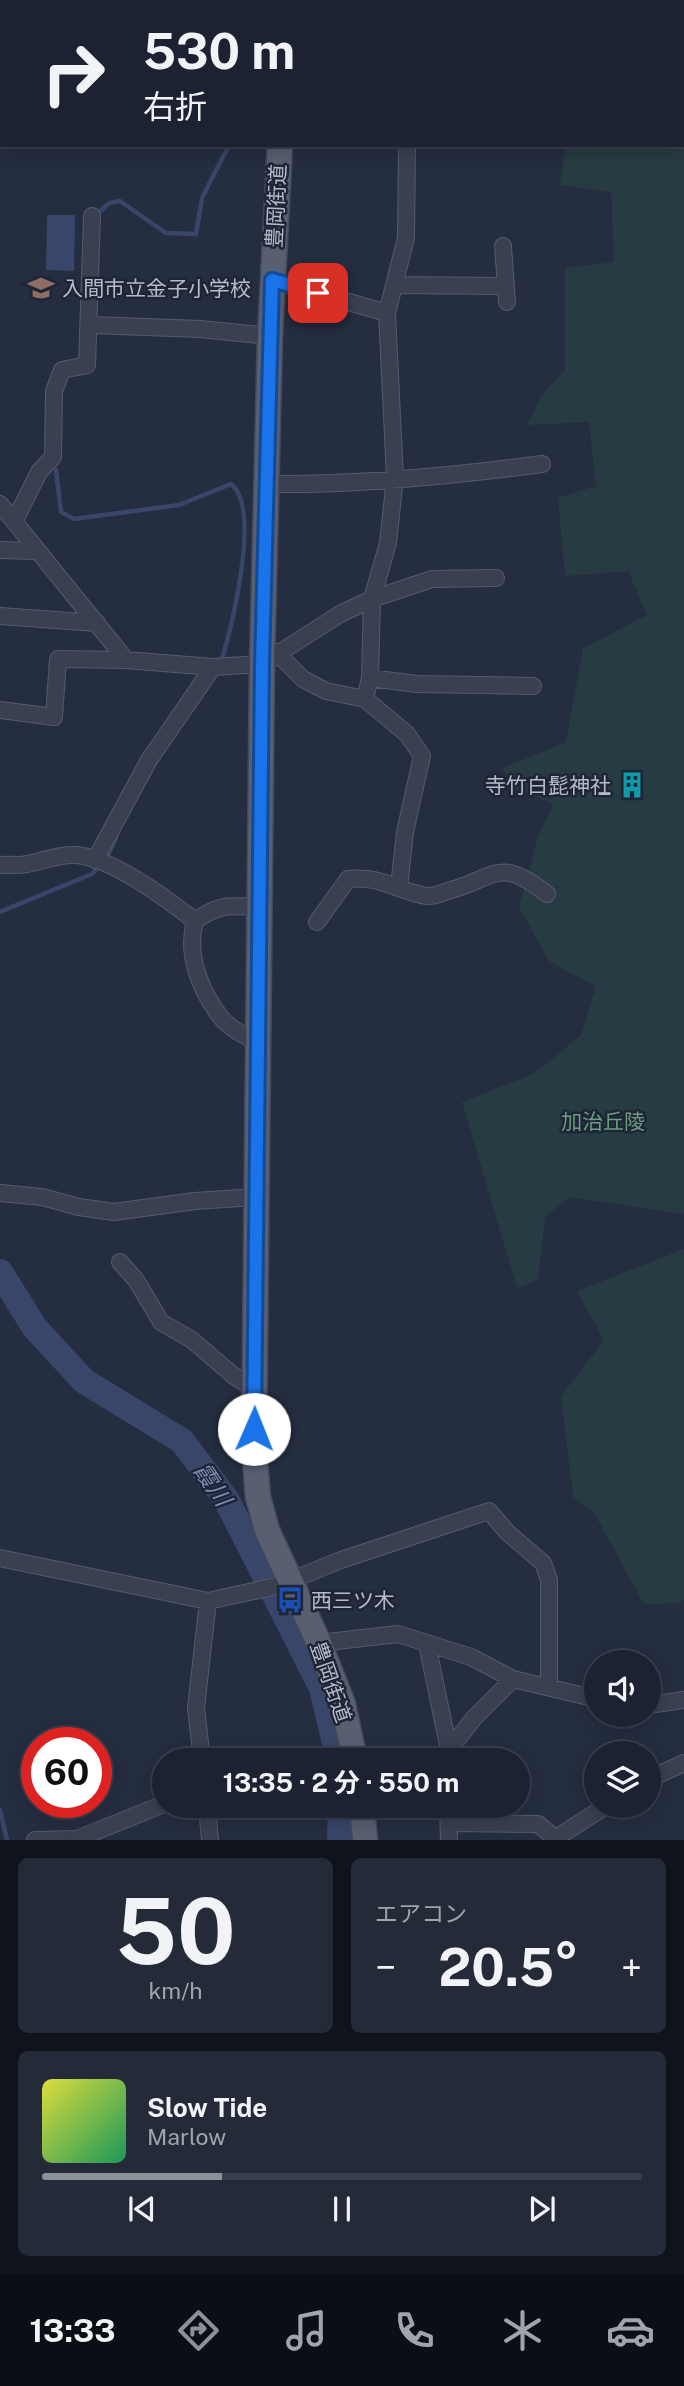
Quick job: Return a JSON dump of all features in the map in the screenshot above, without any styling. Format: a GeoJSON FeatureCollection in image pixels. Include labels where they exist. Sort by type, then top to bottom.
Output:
{"type":"FeatureCollection","features":[{"type":"Feature","properties":{"kind":"main road","name":"豊岡街道"},"geometry":{"type":"LineString","coordinates":[[279,147],[270,336],[269,658],[259,907],[260,1043],[255,1197],[254,1448],[258,1497],[283,1582],[319,1643],[343,1704],[352,1748]]}},
{"type":"Feature","properties":{"kind":"main road"},"geometry":{"type":"LineString","coordinates":[[363,1818],[365,1840]]}},
{"type":"Feature","properties":{"kind":"street"},"geometry":{"type":"LineString","coordinates":[[365,699],[370,678],[372,599],[388,542],[395,478],[387,313],[405,238],[407,147]]}},
{"type":"Feature","properties":{"kind":"street"},"geometry":{"type":"LineString","coordinates":[[15,520],[39,472],[54,457],[54,391],[62,370],[87,365],[91,325],[92,216]]}},
{"type":"Feature","properties":{"kind":"street"},"geometry":{"type":"LineString","coordinates":[[395,285],[505,294],[503,246]]}},
{"type":"Feature","properties":{"kind":"street"},"geometry":{"type":"LineString","coordinates":[[272,280],[387,313]]}},
{"type":"Feature","properties":{"kind":"street"},"geometry":{"type":"LineString","coordinates":[[91,325],[200,329],[270,336]]}},
{"type":"Feature","properties":{"kind":"street"},"geometry":{"type":"LineString","coordinates":[[268,484],[500,472],[542,464]]}},
{"type":"Feature","properties":{"kind":"street"},"geometry":{"type":"LineString","coordinates":[[0,504],[126,660]]}},
{"type":"Feature","properties":{"kind":"street"},"geometry":{"type":"LineString","coordinates":[[0,550],[36,551]]}},
{"type":"Feature","properties":{"kind":"street"},"geometry":{"type":"LineString","coordinates":[[0,710],[54,717],[58,659],[126,660],[213,667],[269,658],[340,614],[372,599],[432,579],[496,578]]}},
{"type":"Feature","properties":{"kind":"street"},"geometry":{"type":"LineString","coordinates":[[0,616],[97,623]]}},
{"type":"Feature","properties":{"kind":"street"},"geometry":{"type":"LineString","coordinates":[[269,658],[326,691],[365,699],[407,734],[422,757],[405,832],[399,887]]}},
{"type":"Feature","properties":{"kind":"street"},"geometry":{"type":"LineString","coordinates":[[99,862],[149,760],[213,667]]}},
{"type":"Feature","properties":{"kind":"street"},"geometry":{"type":"LineString","coordinates":[[370,678],[417,684],[533,686]]}},
{"type":"Feature","properties":{"kind":"street"},"geometry":{"type":"LineString","coordinates":[[0,865],[27,864],[46,858],[75,855],[99,862],[177,907],[195,921]]}},
{"type":"Feature","properties":{"kind":"street"},"geometry":{"type":"LineString","coordinates":[[317,922],[348,880],[368,877],[429,896],[462,887],[496,871],[512,872],[547,894]]}},
{"type":"Feature","properties":{"kind":"street"},"geometry":{"type":"LineString","coordinates":[[195,921],[222,905],[259,907]]}},
{"type":"Feature","properties":{"kind":"street"},"geometry":{"type":"LineString","coordinates":[[195,921],[191,952],[194,968],[219,1015],[238,1032],[260,1043]]}},
{"type":"Feature","properties":{"kind":"street"},"geometry":{"type":"LineString","coordinates":[[1,1193],[42,1197],[79,1208],[114,1212],[195,1201],[255,1197]]}},
{"type":"Feature","properties":{"kind":"street"},"geometry":{"type":"LineString","coordinates":[[120,1262],[136,1280],[161,1322],[192,1340],[234,1377],[255,1389]]}},
{"type":"Feature","properties":{"kind":"street"},"geometry":{"type":"LineString","coordinates":[[0,1558],[208,1601],[237,1597],[489,1511],[508,1533],[543,1563],[549,1580],[549,1685]]}},
{"type":"Feature","properties":{"kind":"street"},"geometry":{"type":"LineString","coordinates":[[201,1748],[196,1708],[208,1601]]}},
{"type":"Feature","properties":{"kind":"street"},"geometry":{"type":"LineString","coordinates":[[319,1643],[398,1634],[471,1657],[513,1679],[549,1685],[584,1695]]}},
{"type":"Feature","properties":{"kind":"street"},"geometry":{"type":"LineString","coordinates":[[427,1644],[446,1748]]}},
{"type":"Feature","properties":{"kind":"street"},"geometry":{"type":"LineString","coordinates":[[453,1748],[474,1718],[513,1679]]}},
{"type":"Feature","properties":{"kind":"street"},"geometry":{"type":"LineString","coordinates":[[661,1703],[684,1700]]}},
{"type":"Feature","properties":{"kind":"street"},"geometry":{"type":"LineString","coordinates":[[661,1774],[684,1763]]}},
{"type":"Feature","properties":{"kind":"street"},"geometry":{"type":"LineString","coordinates":[[35,1840],[77,1839],[152,1809]]}},
{"type":"Feature","properties":{"kind":"street"},"geometry":{"type":"LineString","coordinates":[[208,1818],[210,1840]]}},
{"type":"Feature","properties":{"kind":"street"},"geometry":{"type":"LineString","coordinates":[[449,1818],[450,1840]]}},
{"type":"Feature","properties":{"kind":"street"},"geometry":{"type":"LineString","coordinates":[[449,1823],[538,1824],[557,1839],[588,1818]]}},
{"type":"Feature","properties":{"kind":"green space","name":"加治丘陵"},"geometry":{"type":"Polygon","coordinates":[[[566,147],[684,147],[684,1214],[569,1197],[545,1218],[538,1280],[517,1288],[462,1102],[533,1074],[581,1035],[596,986],[550,962],[519,908],[538,837],[553,804],[510,786],[503,768],[566,742],[583,648],[647,615],[628,571],[565,576],[558,498],[596,486],[589,422],[527,425],[541,396],[565,370],[565,268],[614,262],[611,192],[560,185],[566,147]]]}},
{"type":"Feature","properties":{"kind":"green space"},"geometry":{"type":"Polygon","coordinates":[[[684,1249],[684,1599],[680,1603],[644,1604],[594,1513],[573,1497],[561,1396],[604,1340],[577,1291],[684,1249]]]}},
{"type":"Feature","properties":{"kind":"water"},"geometry":{"type":"Polygon","coordinates":[[[47,215],[75,215],[74,271],[46,270],[47,215]]]}},
{"type":"Feature","properties":{"kind":"waterway"},"geometry":{"type":"LineString","coordinates":[[96,215],[109,203],[120,201],[166,233],[196,234],[202,198],[228,147]]}},
{"type":"Feature","properties":{"kind":"waterway"},"geometry":{"type":"LineString","coordinates":[[56,470],[61,512],[74,519],[179,505],[231,484],[240,497],[244,517],[244,542],[237,598],[221,663]]}},
{"type":"Feature","properties":{"kind":"waterway"},"geometry":{"type":"LineString","coordinates":[[106,859],[116,838]]}},
{"type":"Feature","properties":{"kind":"waterway"},"geometry":{"type":"LineString","coordinates":[[0,912],[92,874],[100,865]]}},
{"type":"Feature","properties":{"kind":"waterway","name":"霞川"},"geometry":{"type":"LineString","coordinates":[[0,1272],[35,1328],[84,1381],[182,1441],[226,1499],[322,1688],[336,1748]]}},
{"type":"Feature","properties":{"kind":"waterway"},"geometry":{"type":"LineString","coordinates":[[0,1810],[7,1840]]}},
{"type":"Feature","properties":{"kind":"waterway","name":"霞川"},"geometry":{"type":"LineString","coordinates":[[340,1840],[341,1818]]}},
{"type":"Feature","properties":{"kind":"place","name":"入間市立金子小学校"},"geometry":{"type":"Point","coordinates":[41,288]}},
{"type":"Feature","properties":{"kind":"place","name":"寺竹白髭神社"},"geometry":{"type":"Point","coordinates":[632,785]}},
{"type":"Feature","properties":{"kind":"place","name":"西三ツ木"},"geometry":{"type":"Point","coordinates":[290,1600]}},
{"type":"Feature","properties":{"kind":"route"},"geometry":{"type":"LineString","coordinates":[[254,1429],[262,664],[272,280],[318,293]]}}]}
